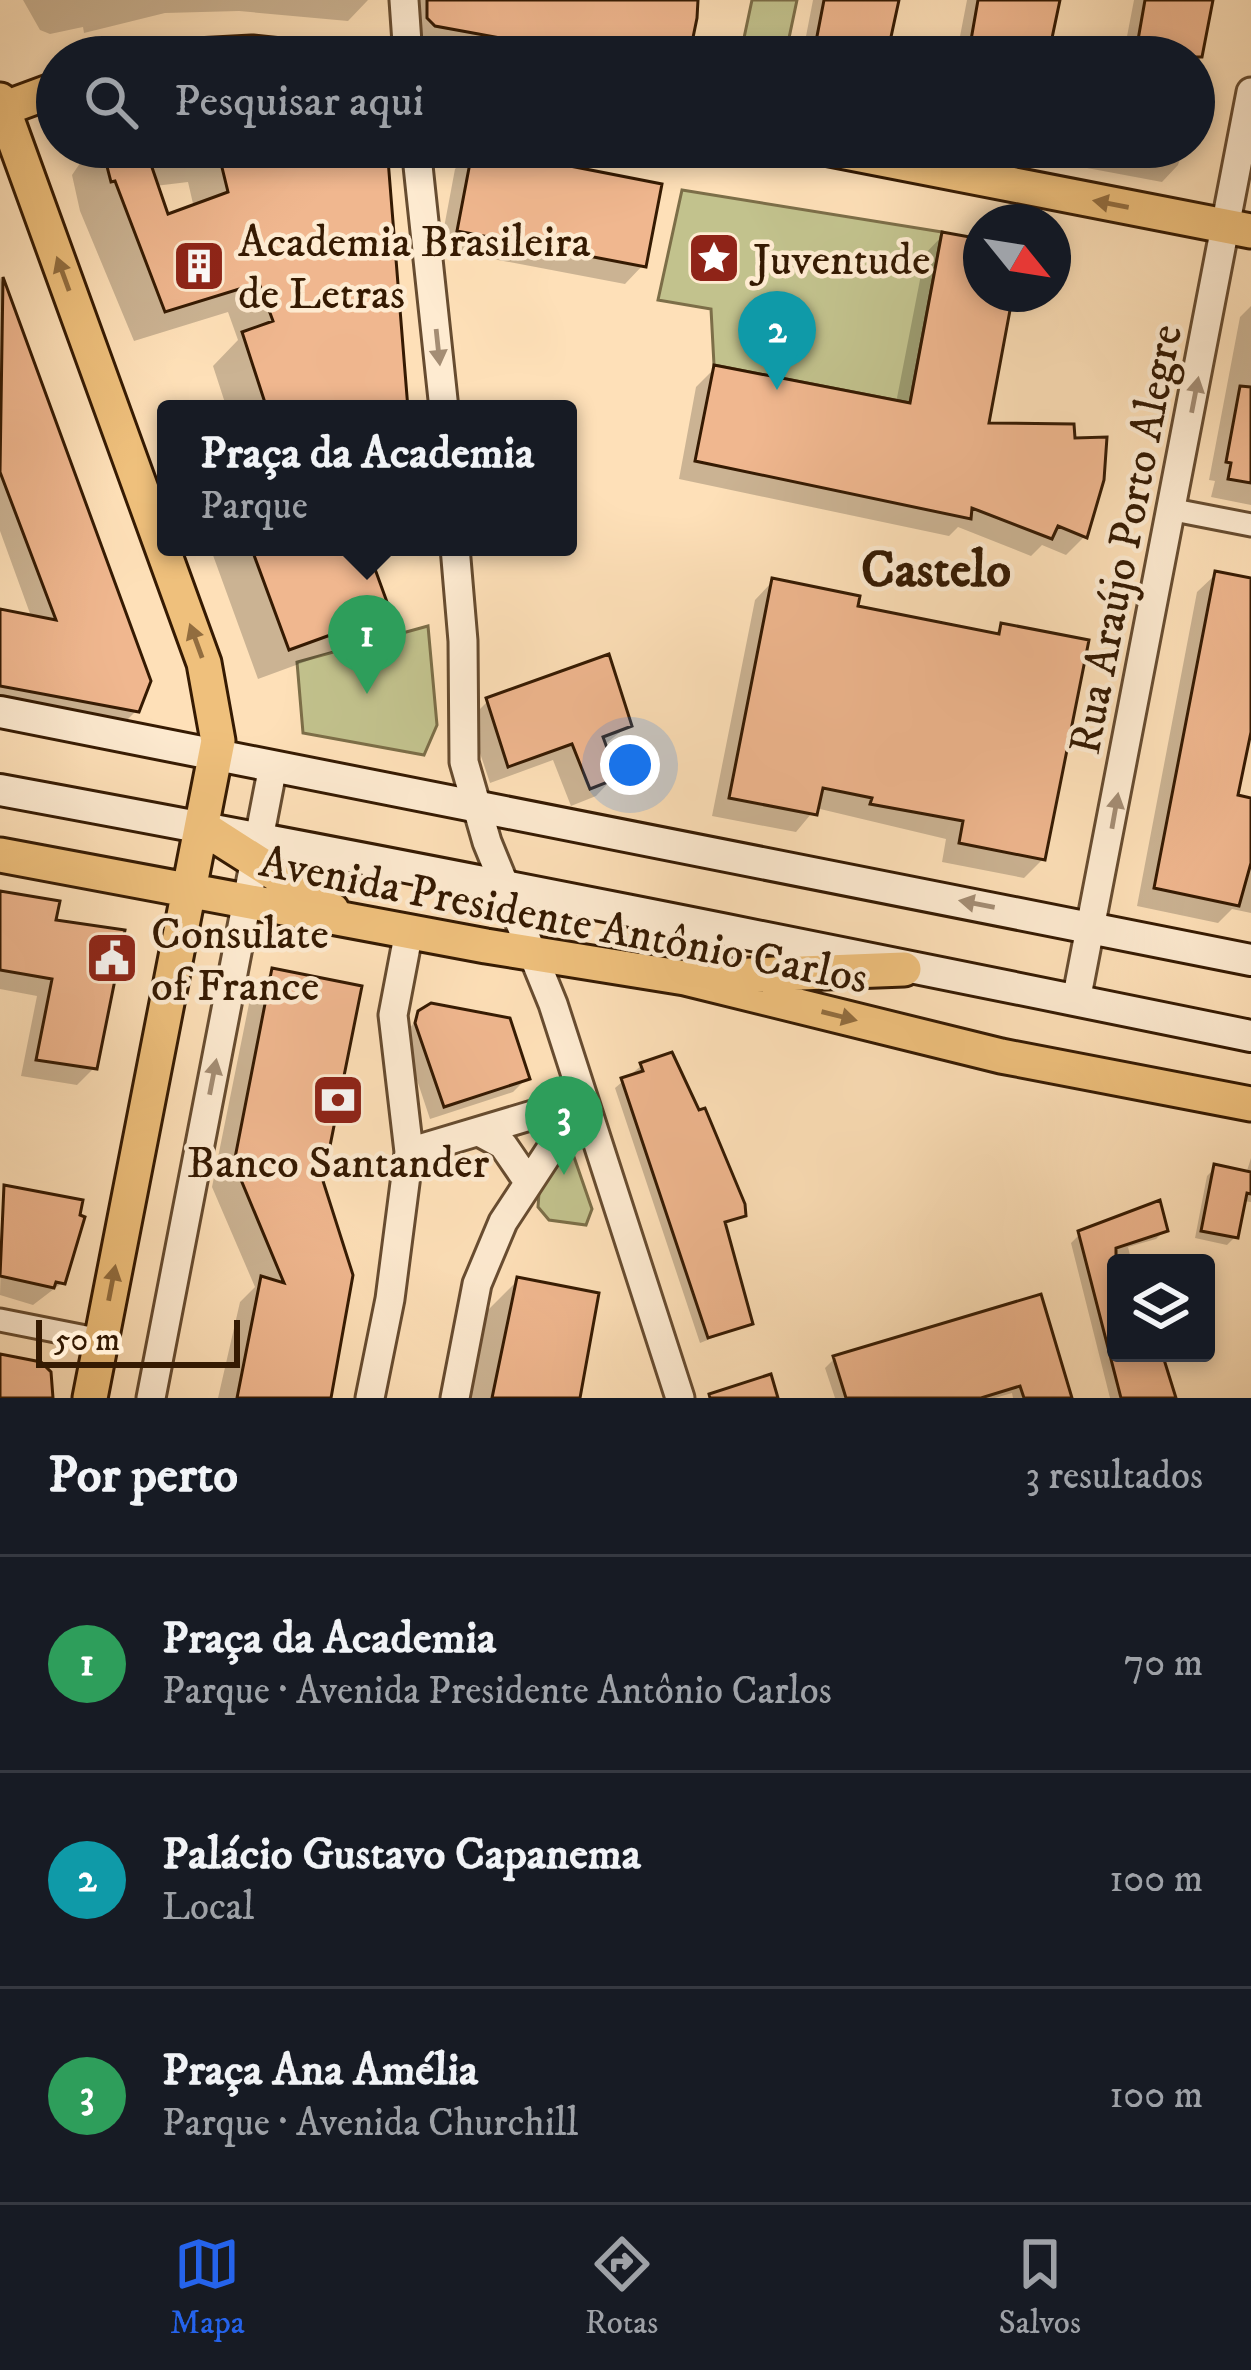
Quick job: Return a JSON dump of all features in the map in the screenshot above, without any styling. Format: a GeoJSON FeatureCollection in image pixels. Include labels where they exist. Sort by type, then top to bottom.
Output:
{"type":"FeatureCollection","features":[{"type":"Feature","properties":{"kind":"main road"},"geometry":{"type":"LineString","coordinates":[[36,95],[1,106],[157,534]]}},
{"type":"Feature","properties":{"kind":"main road"},"geometry":{"type":"LineString","coordinates":[[927,168],[1238,229]]}},
{"type":"Feature","properties":{"kind":"main road"},"geometry":{"type":"LineString","coordinates":[[90,1398],[216,755],[216,718],[204,663],[165,556]]}},
{"type":"Feature","properties":{"kind":"main road","name":"Avenida Presidente Antônio Carlos"},"geometry":{"type":"LineString","coordinates":[[0,712],[1251,960]]}},
{"type":"Feature","properties":{"kind":"main road","name":"Avenida Presidente Antônio Carlos"},"geometry":{"type":"LineString","coordinates":[[0,790],[202,827]]}},
{"type":"Feature","properties":{"kind":"main road"},"geometry":{"type":"LineString","coordinates":[[202,827],[257,850],[347,920]]}},
{"type":"Feature","properties":{"kind":"main road","name":"Avenida Presidente Antônio Carlos"},"geometry":{"type":"LineString","coordinates":[[257,850],[503,883],[904,969],[1251,1036]]}},
{"type":"Feature","properties":{"kind":"main road","name":"Avenida Presidente Antônio Carlos"},"geometry":{"type":"LineString","coordinates":[[0,855],[533,955],[685,978],[1000,1056],[1251,1105]]}},
{"type":"Feature","properties":{"kind":"main road"},"geometry":{"type":"LineString","coordinates":[[685,978],[904,969]]}},
{"type":"Feature","properties":{"kind":"street"},"geometry":{"type":"LineString","coordinates":[[404,0],[407,36]]}},
{"type":"Feature","properties":{"kind":"street","name":"Rua Araújo Porto Alegre"},"geometry":{"type":"LineString","coordinates":[[1076,1001],[1174,510],[1238,229],[1251,92]]}},
{"type":"Feature","properties":{"kind":"street"},"geometry":{"type":"LineString","coordinates":[[418,168],[443,400]]}},
{"type":"Feature","properties":{"kind":"street"},"geometry":{"type":"LineString","coordinates":[[1174,510],[1251,525]]}},
{"type":"Feature","properties":{"kind":"street"},"geometry":{"type":"LineString","coordinates":[[455,556],[463,641],[464,762],[476,807],[533,955],[680,1398]]}},
{"type":"Feature","properties":{"kind":"street"},"geometry":{"type":"LineString","coordinates":[[151,1398],[273,766]]}},
{"type":"Feature","properties":{"kind":"street"},"geometry":{"type":"LineString","coordinates":[[370,1398],[390,1299],[410,1152],[393,1015],[409,931]]}},
{"type":"Feature","properties":{"kind":"street"},"geometry":{"type":"LineString","coordinates":[[410,1152],[583,1100]]}},
{"type":"Feature","properties":{"kind":"street"},"geometry":{"type":"LineString","coordinates":[[454,1398],[477,1284],[527,1180],[583,1100]]}},
{"type":"Feature","properties":{"kind":"street"},"geometry":{"type":"LineString","coordinates":[[479,1132],[503,1144],[527,1180]]}},
{"type":"Feature","properties":{"kind":"street"},"geometry":{"type":"LineString","coordinates":[[0,1320],[100,1340]]}},
{"type":"Feature","properties":{"kind":"green space"},"geometry":{"type":"Polygon","coordinates":[[[752,0],[797,0],[789,36],[744,36],[752,0]]]}},
{"type":"Feature","properties":{"kind":"green space"},"geometry":{"type":"Polygon","coordinates":[[[682,190],[942,232],[910,403],[714,365],[711,309],[658,300],[682,190]]]}},
{"type":"Feature","properties":{"kind":"green space"},"geometry":{"type":"Polygon","coordinates":[[[428,626],[437,725],[424,755],[303,733],[297,662],[428,626]]]}},
{"type":"Feature","properties":{"kind":"green space"},"geometry":{"type":"Polygon","coordinates":[[[562,1153],[574,1157],[592,1209],[586,1225],[549,1220],[538,1207],[539,1193],[562,1153]]]}},
{"type":"Feature","properties":{"kind":"building"},"geometry":{"type":"Polygon","coordinates":[[[427,0],[698,0],[693,36],[490,36],[435,26],[427,18],[427,0]]]}},
{"type":"Feature","properties":{"kind":"building"},"geometry":{"type":"Polygon","coordinates":[[[824,0],[899,0],[891,36],[817,36],[824,0]]]}},
{"type":"Feature","properties":{"kind":"building"},"geometry":{"type":"Polygon","coordinates":[[[978,0],[1060,0],[1052,36],[972,36],[978,0]]]}},
{"type":"Feature","properties":{"kind":"building"},"geometry":{"type":"Polygon","coordinates":[[[1145,0],[1213,0],[1206,36],[1139,36],[1145,0]]]}},
{"type":"Feature","properties":{"kind":"building"},"geometry":{"type":"Polygon","coordinates":[[[107,168],[152,168],[168,214],[228,192],[222,168],[389,168],[407,400],[264,400],[242,332],[273,321],[259,283],[165,312],[115,181],[111,182],[107,168]]]}},
{"type":"Feature","properties":{"kind":"building"},"geometry":{"type":"Polygon","coordinates":[[[469,168],[580,168],[662,184],[646,267],[457,231],[469,168]]]}},
{"type":"Feature","properties":{"kind":"building"},"geometry":{"type":"Polygon","coordinates":[[[942,232],[963,236],[963,312],[1010,312],[989,423],[1074,424],[1075,438],[1107,437],[1104,480],[1087,538],[1058,526],[1052,539],[972,508],[971,519],[695,461],[714,365],[910,403],[942,232]]]}},
{"type":"Feature","properties":{"kind":"building"},"geometry":{"type":"Polygon","coordinates":[[[3,277],[151,681],[139,712],[0,686],[0,609],[56,620],[0,472],[3,277]]]}},
{"type":"Feature","properties":{"kind":"building"},"geometry":{"type":"Polygon","coordinates":[[[1240,386],[1251,387],[1251,483],[1228,479],[1231,463],[1226,462],[1240,386]]]}},
{"type":"Feature","properties":{"kind":"building"},"geometry":{"type":"Polygon","coordinates":[[[254,556],[370,556],[391,613],[289,650],[254,556]]]}},
{"type":"Feature","properties":{"kind":"building"},"geometry":{"type":"Polygon","coordinates":[[[1215,571],[1251,578],[1251,732],[1238,795],[1251,798],[1251,863],[1239,906],[1154,888],[1215,571]]]}},
{"type":"Feature","properties":{"kind":"building"},"geometry":{"type":"Polygon","coordinates":[[[772,578],[860,596],[858,606],[999,634],[1001,623],[1089,640],[1045,860],[959,843],[963,821],[870,804],[872,798],[823,788],[817,815],[729,798],[772,578]]]}},
{"type":"Feature","properties":{"kind":"building"},"geometry":{"type":"Polygon","coordinates":[[[609,654],[632,726],[603,737],[618,778],[590,789],[572,744],[508,767],[486,698],[609,654]]]}},
{"type":"Feature","properties":{"kind":"building"},"geometry":{"type":"Polygon","coordinates":[[[0,891],[60,901],[56,920],[125,930],[97,1069],[36,1060],[52,979],[0,970],[0,891]]]}},
{"type":"Feature","properties":{"kind":"building"},"geometry":{"type":"Polygon","coordinates":[[[272,968],[362,986],[323,1181],[353,1275],[331,1398],[237,1398],[261,1276],[284,1283],[234,1163],[272,968]]]}},
{"type":"Feature","properties":{"kind":"building"},"geometry":{"type":"Polygon","coordinates":[[[431,1003],[510,1018],[530,1079],[444,1107],[415,1023],[418,1011],[431,1003]]]}},
{"type":"Feature","properties":{"kind":"building"},"geometry":{"type":"Polygon","coordinates":[[[672,1052],[699,1110],[705,1108],[745,1204],[746,1216],[725,1222],[753,1324],[708,1338],[621,1078],[643,1071],[640,1063],[672,1052]]]}},
{"type":"Feature","properties":{"kind":"building"},"geometry":{"type":"Polygon","coordinates":[[[1214,1164],[1251,1172],[1251,1194],[1247,1193],[1238,1238],[1201,1231],[1214,1164]]]}},
{"type":"Feature","properties":{"kind":"building"},"geometry":{"type":"Polygon","coordinates":[[[4,1185],[83,1200],[80,1215],[85,1217],[65,1284],[56,1282],[54,1288],[0,1276],[4,1185]]]}},
{"type":"Feature","properties":{"kind":"building"},"geometry":{"type":"Polygon","coordinates":[[[1160,1200],[1168,1231],[1107,1254],[1107,1344],[1078,1231],[1160,1200]]]}},
{"type":"Feature","properties":{"kind":"building"},"geometry":{"type":"Polygon","coordinates":[[[517,1277],[599,1293],[580,1398],[492,1398],[517,1277]]]}},
{"type":"Feature","properties":{"kind":"building"},"geometry":{"type":"Polygon","coordinates":[[[1041,1294],[1072,1398],[1024,1398],[1020,1386],[981,1398],[846,1398],[833,1356],[1041,1294]]]}},
{"type":"Feature","properties":{"kind":"building"},"geometry":{"type":"Polygon","coordinates":[[[0,1354],[41,1362],[51,1372],[53,1398],[0,1398],[0,1354]]]}},
{"type":"Feature","properties":{"kind":"building"},"geometry":{"type":"Polygon","coordinates":[[[1112,1362],[1165,1362],[1176,1398],[1121,1398],[1112,1362]]]}},
{"type":"Feature","properties":{"kind":"building"},"geometry":{"type":"Polygon","coordinates":[[[771,1374],[778,1398],[710,1398],[709,1394],[771,1374]]]}},
{"type":"Feature","properties":{"kind":"place","name":"Juventude"},"geometry":{"type":"Point","coordinates":[714,258]}},
{"type":"Feature","properties":{"kind":"place","name":"Academia Brasileira de Letras"},"geometry":{"type":"Point","coordinates":[199,266]}},
{"type":"Feature","properties":{"kind":"place","name":"Palácio Gustavo Capanema"},"geometry":{"type":"Point","coordinates":[777,390]}},
{"type":"Feature","properties":{"kind":"place","name":"Praça da Academia"},"geometry":{"type":"Point","coordinates":[367,694]}},
{"type":"Feature","properties":{"kind":"place","name":"Consulate of France"},"geometry":{"type":"Point","coordinates":[112,958]}},
{"type":"Feature","properties":{"kind":"place","name":"Banco Santander"},"geometry":{"type":"Point","coordinates":[338,1100]}},
{"type":"Feature","properties":{"kind":"place","name":"Praça Ana Amélia"},"geometry":{"type":"Point","coordinates":[564,1175]}},
{"type":"Feature","properties":{"kind":"district","name":"Castelo"},"geometry":{"type":"Point","coordinates":[936,568]}}]}
